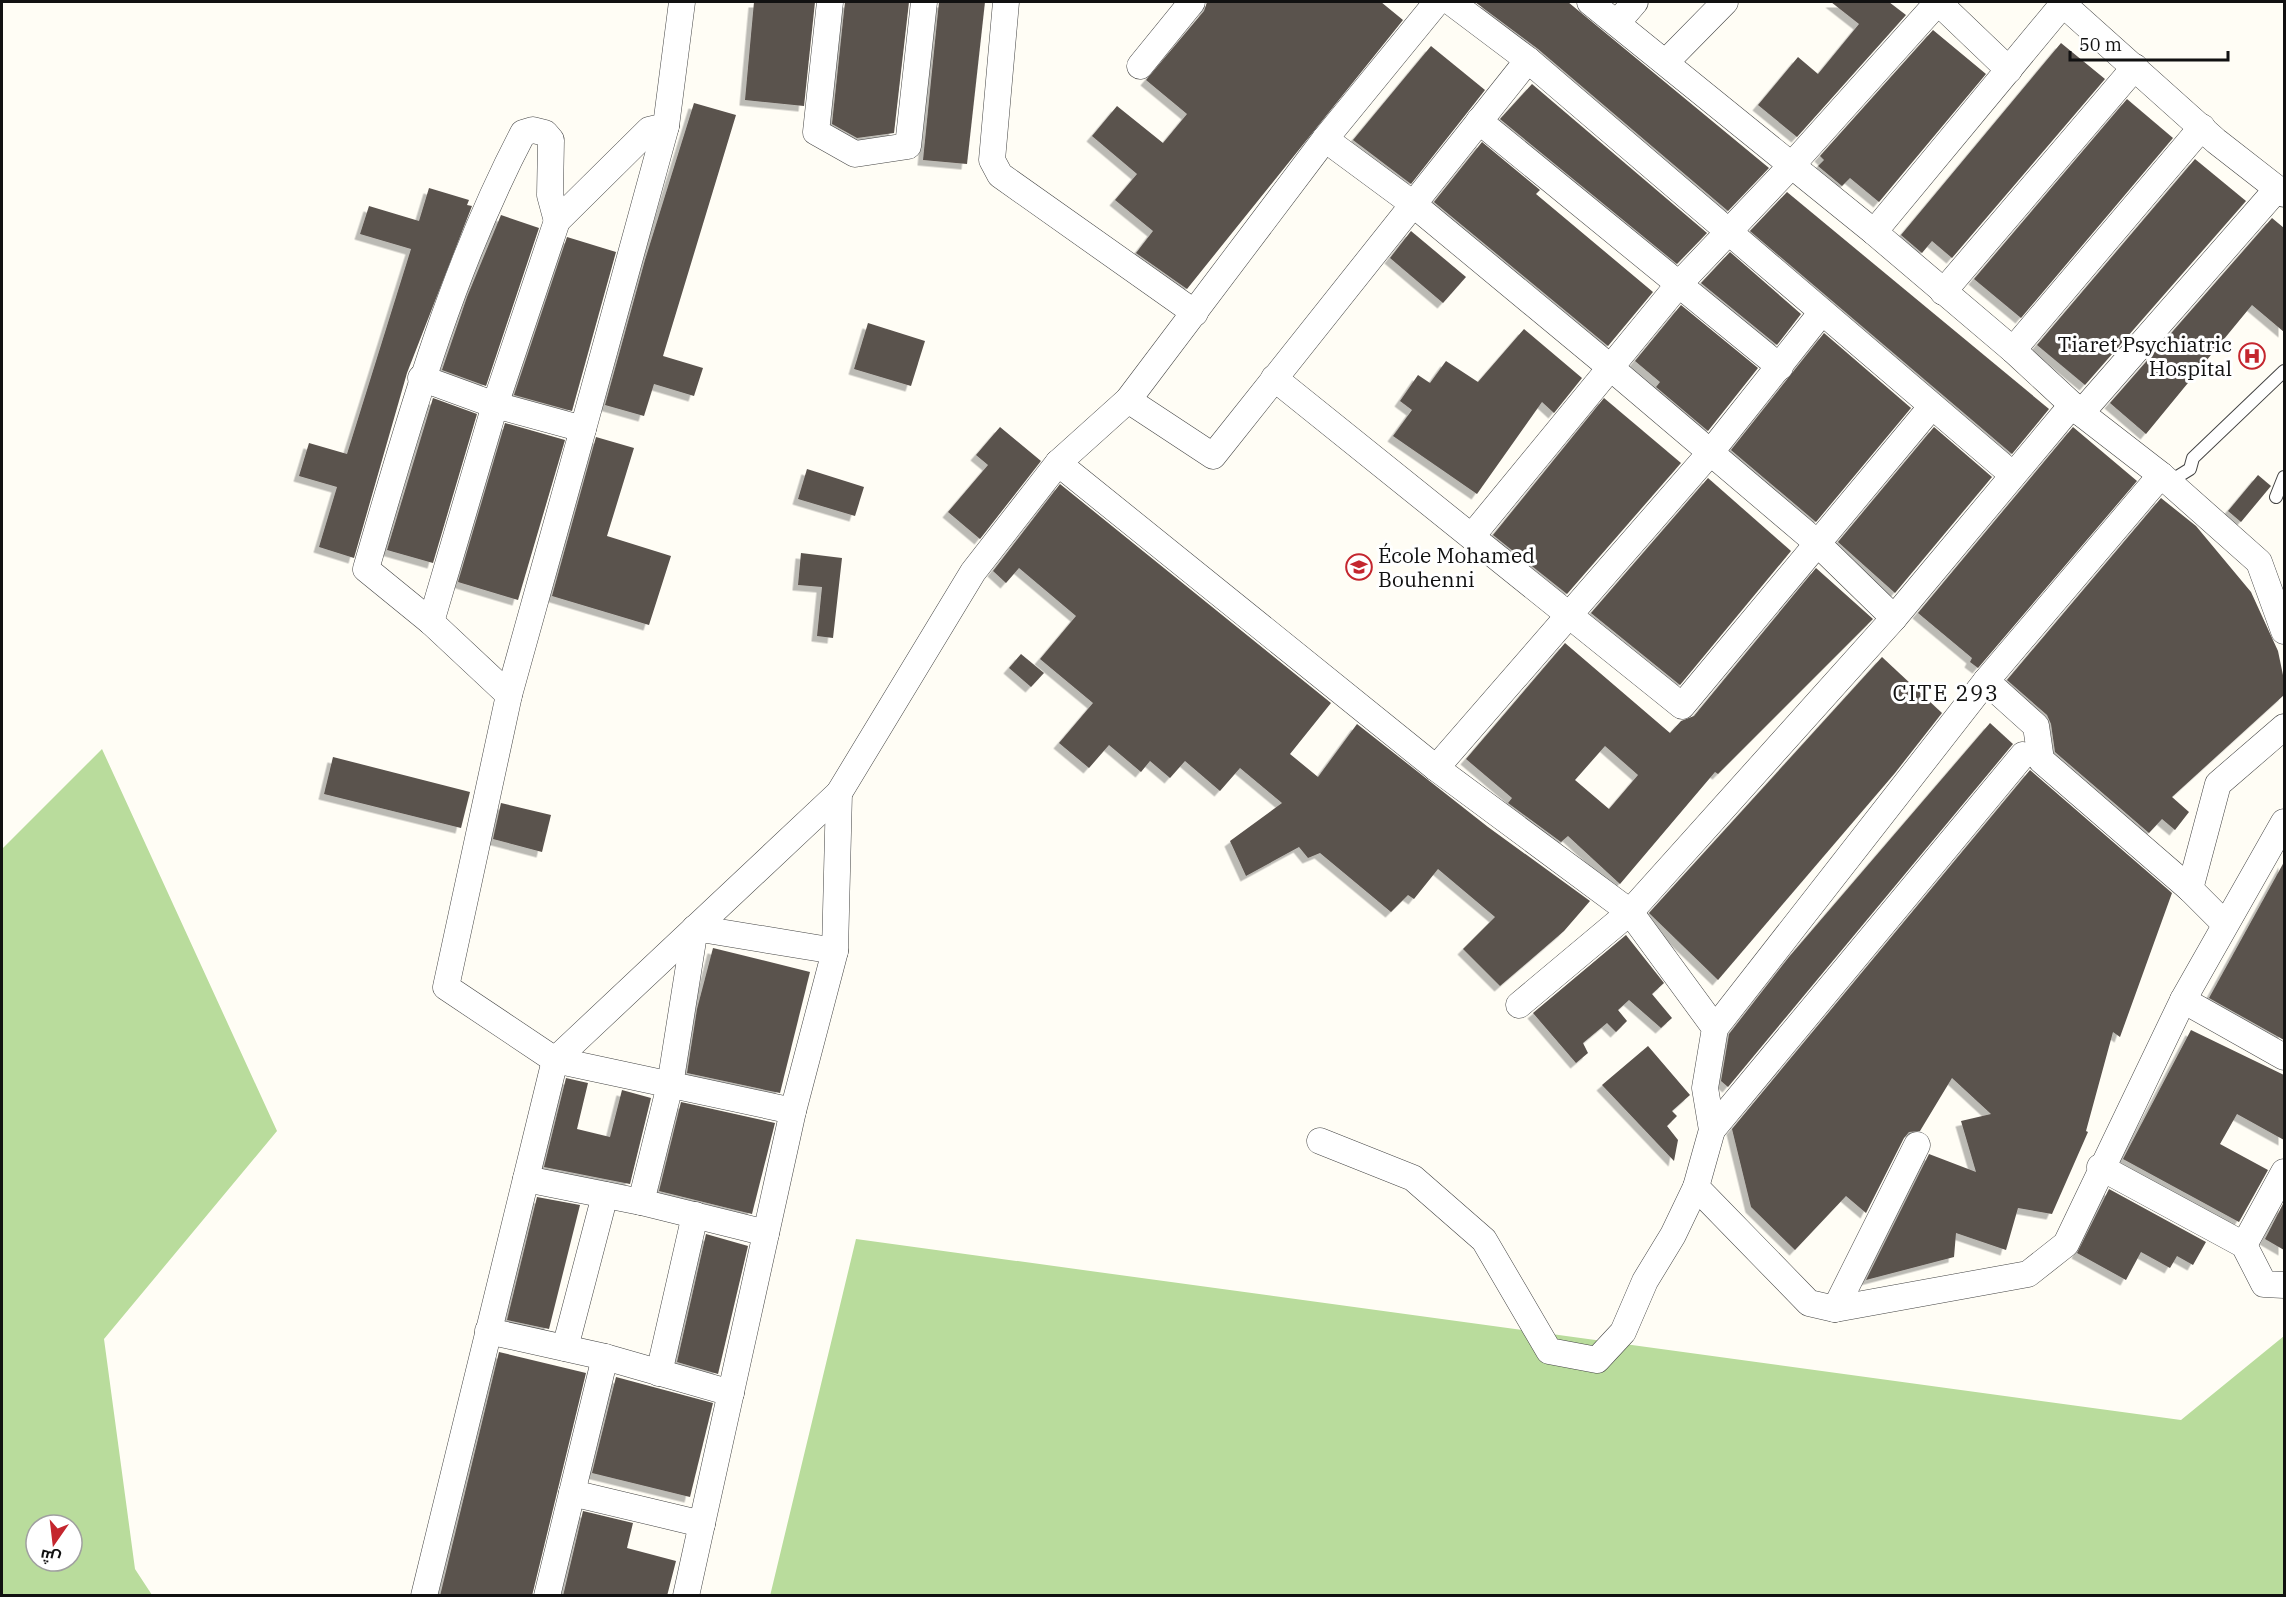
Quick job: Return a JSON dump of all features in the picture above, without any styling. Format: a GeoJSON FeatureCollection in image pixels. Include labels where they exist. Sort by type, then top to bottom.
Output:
{"type":"FeatureCollection","features":[{"type":"Feature","properties":{"kind":"street"},"geometry":{"type":"LineString","coordinates":[[682,2],[666,126],[509,695],[446,987],[555,1060],[792,1111]]}},
{"type":"Feature","properties":{"kind":"street"},"geometry":{"type":"LineString","coordinates":[[830,2],[816,132],[855,154],[908,146],[924,2]]}},
{"type":"Feature","properties":{"kind":"street"},"geometry":{"type":"LineString","coordinates":[[1006,2],[992,160],[1000,175],[1195,312]]}},
{"type":"Feature","properties":{"kind":"street"},"geometry":{"type":"LineString","coordinates":[[1140,66],[1192,2]]}},
{"type":"Feature","properties":{"kind":"street"},"geometry":{"type":"LineString","coordinates":[[424,1596],[555,1060],[839,793],[973,572],[1058,463],[1128,400],[1326,139],[1437,2]]}},
{"type":"Feature","properties":{"kind":"street"},"geometry":{"type":"LineString","coordinates":[[1451,2],[1528,60],[2013,476]]}},
{"type":"Feature","properties":{"kind":"street"},"geometry":{"type":"LineString","coordinates":[[1590,2],[1874,232],[2013,350],[2077,409],[2165,479],[2259,562],[2284,632]]}},
{"type":"Feature","properties":{"kind":"street"},"geometry":{"type":"LineString","coordinates":[[1617,23],[1635,2]]}},
{"type":"Feature","properties":{"kind":"street"},"geometry":{"type":"LineString","coordinates":[[1666,62],[1725,2]]}},
{"type":"Feature","properties":{"kind":"street"},"geometry":{"type":"LineString","coordinates":[[1472,536],[1680,284],[1728,230],[1791,166],[1939,2],[2009,70]]}},
{"type":"Feature","properties":{"kind":"street"},"geometry":{"type":"LineString","coordinates":[[1519,1005],[1630,912],[1894,618],[2013,476],[2281,191],[2202,127],[2063,4],[1874,232]]}},
{"type":"Feature","properties":{"kind":"street"},"geometry":{"type":"LineString","coordinates":[[1128,400],[1213,456],[1528,60]]}},
{"type":"Feature","properties":{"kind":"street"},"geometry":{"type":"LineString","coordinates":[[1943,292],[2134,67]]}},
{"type":"Feature","properties":{"kind":"street"},"geometry":{"type":"LineString","coordinates":[[1479,121],[1780,368]]}},
{"type":"Feature","properties":{"kind":"street"},"geometry":{"type":"LineString","coordinates":[[431,622],[495,405],[556,221],[649,130],[666,126]]}},
{"type":"Feature","properties":{"kind":"street"},"geometry":{"type":"LineString","coordinates":[[2013,350],[2202,127]]}},
{"type":"Feature","properties":{"kind":"street"},"geometry":{"type":"LineString","coordinates":[[509,695],[431,622],[366,569],[421,378],[496,185],[523,133],[533,130],[545,133],[550,140],[550,195],[556,221]]}},
{"type":"Feature","properties":{"kind":"street"},"geometry":{"type":"LineString","coordinates":[[1326,139],[1413,204],[1611,368],[1816,542],[1894,618]]}},
{"type":"Feature","properties":{"kind":"street"},"geometry":{"type":"LineString","coordinates":[[1436,768],[1567,614],[1710,453],[1780,368],[1822,312]]}},
{"type":"Feature","properties":{"kind":"street"},"geometry":{"type":"LineString","coordinates":[[421,378],[495,405],[583,429]]}},
{"type":"Feature","properties":{"kind":"street"},"geometry":{"type":"LineString","coordinates":[[1274,378],[1682,706],[1816,542],[1932,406]]}},
{"type":"Feature","properties":{"kind":"street"},"geometry":{"type":"LineString","coordinates":[[1058,463],[1436,768],[1630,912],[1715,1028]]}},
{"type":"Feature","properties":{"kind":"street"},"geometry":{"type":"LineString","coordinates":[[1712,1130],[1705,1088],[1715,1028],[1986,681],[2165,479]]}},
{"type":"Feature","properties":{"kind":"street"},"geometry":{"type":"LineString","coordinates":[[1986,681],[2036,726],[2041,760],[2190,889],[2224,923]]}},
{"type":"Feature","properties":{"kind":"street"},"geometry":{"type":"LineString","coordinates":[[2190,889],[2218,784],[2284,727]]}},
{"type":"Feature","properties":{"kind":"street"},"geometry":{"type":"LineString","coordinates":[[1320,1141],[1413,1178],[1484,1240],[1550,1351],[1597,1360],[1623,1332],[1645,1281],[1673,1235],[1695,1187],[1712,1130],[2022,755]]}},
{"type":"Feature","properties":{"kind":"street"},"geometry":{"type":"LineString","coordinates":[[686,1596],[792,1111],[835,951],[839,793]]}},
{"type":"Feature","properties":{"kind":"street"},"geometry":{"type":"LineString","coordinates":[[1695,1187],[1809,1303],[1835,1309],[2028,1274],[2066,1244],[2100,1167],[2183,1000],[2224,923],[2284,822]]}},
{"type":"Feature","properties":{"kind":"street"},"geometry":{"type":"LineString","coordinates":[[695,928],[835,951]]}},
{"type":"Feature","properties":{"kind":"street"},"geometry":{"type":"LineString","coordinates":[[641,1202],[670,1085],[695,928]]}},
{"type":"Feature","properties":{"kind":"street"},"geometry":{"type":"LineString","coordinates":[[2183,1000],[2284,1058]]}},
{"type":"Feature","properties":{"kind":"street"},"geometry":{"type":"LineString","coordinates":[[1835,1309],[1917,1145]]}},
{"type":"Feature","properties":{"kind":"street"},"geometry":{"type":"LineString","coordinates":[[2100,1167],[2244,1245],[2264,1284],[2284,1285]]}},
{"type":"Feature","properties":{"kind":"street"},"geometry":{"type":"LineString","coordinates":[[2244,1245],[2284,1172]]}},
{"type":"Feature","properties":{"kind":"street"},"geometry":{"type":"LineString","coordinates":[[525,1179],[641,1202],[766,1233]]}},
{"type":"Feature","properties":{"kind":"street"},"geometry":{"type":"LineString","coordinates":[[566,1348],[605,1195]]}},
{"type":"Feature","properties":{"kind":"street"},"geometry":{"type":"LineString","coordinates":[[659,1373],[695,1215]]}},
{"type":"Feature","properties":{"kind":"street"},"geometry":{"type":"LineString","coordinates":[[488,1331],[605,1357],[730,1393]]}},
{"type":"Feature","properties":{"kind":"street"},"geometry":{"type":"LineString","coordinates":[[547,1596],[605,1357]]}},
{"type":"Feature","properties":{"kind":"street"},"geometry":{"type":"LineString","coordinates":[[572,1493],[702,1524]]}},
{"type":"Feature","properties":{"kind":"lane"},"geometry":{"type":"LineString","coordinates":[[2165,479],[2190,469],[2193,458],[2284,370]]}},
{"type":"Feature","properties":{"kind":"lane"},"geometry":{"type":"LineString","coordinates":[[2276,497],[2284,477]]}},
{"type":"Feature","properties":{"kind":"green space"},"geometry":{"type":"Polygon","coordinates":[[[102,749],[277,1131],[104,1339],[135,1569],[152,1595],[2,1595],[2,849],[102,749]]]}},
{"type":"Feature","properties":{"kind":"green space"},"geometry":{"type":"Polygon","coordinates":[[[856,1239],[2181,1420],[2284,1336],[2284,1595],[770,1596],[856,1239]]]}},
{"type":"Feature","properties":{"kind":"building"},"geometry":{"type":"Polygon","coordinates":[[[754,2],[815,2],[804,106],[745,100],[754,2]]]}},
{"type":"Feature","properties":{"kind":"building"},"geometry":{"type":"Polygon","coordinates":[[[845,2],[909,2],[894,133],[857,138],[832,124],[845,2]]]}},
{"type":"Feature","properties":{"kind":"building"},"geometry":{"type":"Polygon","coordinates":[[[939,2],[985,2],[967,164],[923,160],[939,2]]]}},
{"type":"Feature","properties":{"kind":"building"},"geometry":{"type":"Polygon","coordinates":[[[1207,2],[1381,2],[1403,20],[1187,289],[1136,253],[1153,231],[1115,200],[1137,174],[1092,136],[1117,106],[1163,143],[1187,114],[1146,80],[1204,11],[1207,2]]]}},
{"type":"Feature","properties":{"kind":"building"},"geometry":{"type":"Polygon","coordinates":[[[1475,2],[1568,2],[1769,168],[1728,211],[1538,49],[1475,2]]]}},
{"type":"Feature","properties":{"kind":"building"},"geometry":{"type":"Polygon","coordinates":[[[1831,2],[1889,2],[1906,15],[1797,137],[1758,105],[1798,57],[1818,74],[1859,24],[1831,2]]]}},
{"type":"Feature","properties":{"kind":"building"},"geometry":{"type":"Polygon","coordinates":[[[1933,30],[1986,74],[1879,202],[1850,178],[1842,186],[1818,166],[1824,160],[1820,156],[1933,30]]]}},
{"type":"Feature","properties":{"kind":"building"},"geometry":{"type":"Polygon","coordinates":[[[2061,43],[2105,79],[1952,258],[1932,241],[1922,253],[1901,235],[2061,43]]]}},
{"type":"Feature","properties":{"kind":"building"},"geometry":{"type":"Polygon","coordinates":[[[1431,46],[1485,90],[1411,184],[1353,140],[1431,46]]]}},
{"type":"Feature","properties":{"kind":"building"},"geometry":{"type":"Polygon","coordinates":[[[1532,84],[1707,233],[1677,264],[1500,119],[1532,84]]]}},
{"type":"Feature","properties":{"kind":"building"},"geometry":{"type":"Polygon","coordinates":[[[2127,99],[2173,138],[2021,318],[1974,279],[2127,99]]]}},
{"type":"Feature","properties":{"kind":"building"},"geometry":{"type":"Polygon","coordinates":[[[694,103],[736,115],[663,356],[703,368],[694,396],[654,384],[644,416],[605,405],[645,260],[694,103]]]}},
{"type":"Feature","properties":{"kind":"building"},"geometry":{"type":"Polygon","coordinates":[[[1482,142],[1540,190],[1536,194],[1653,292],[1608,346],[1434,202],[1482,142]]]}},
{"type":"Feature","properties":{"kind":"building"},"geometry":{"type":"Polygon","coordinates":[[[2195,159],[2246,201],[2085,385],[2037,345],[2195,159]]]}},
{"type":"Feature","properties":{"kind":"building"},"geometry":{"type":"Polygon","coordinates":[[[429,188],[469,200],[467,205],[472,206],[407,373],[354,558],[319,547],[337,487],[299,476],[309,443],[347,454],[411,249],[360,234],[369,206],[419,221],[429,188]]]}},
{"type":"Feature","properties":{"kind":"building"},"geometry":{"type":"Polygon","coordinates":[[[1787,192],[2049,409],[2012,454],[1750,231],[1787,192]]]}},
{"type":"Feature","properties":{"kind":"building"},"geometry":{"type":"Polygon","coordinates":[[[501,215],[539,228],[486,386],[442,370],[467,297],[501,215]]]}},
{"type":"Feature","properties":{"kind":"building"},"geometry":{"type":"Polygon","coordinates":[[[2272,218],[2284,228],[2284,332],[2252,305],[2146,434],[2110,403],[2272,218]]]}},
{"type":"Feature","properties":{"kind":"building"},"geometry":{"type":"Polygon","coordinates":[[[1411,231],[1466,277],[1443,303],[1390,258],[1411,231]]]}},
{"type":"Feature","properties":{"kind":"building"},"geometry":{"type":"Polygon","coordinates":[[[567,237],[616,252],[572,411],[514,395],[567,237]]]}},
{"type":"Feature","properties":{"kind":"building"},"geometry":{"type":"Polygon","coordinates":[[[1730,252],[1801,314],[1777,345],[1701,283],[1730,252]]]}},
{"type":"Feature","properties":{"kind":"building"},"geometry":{"type":"Polygon","coordinates":[[[1681,305],[1758,368],[1708,431],[1656,387],[1660,382],[1635,361],[1681,305]]]}},
{"type":"Feature","properties":{"kind":"building"},"geometry":{"type":"Polygon","coordinates":[[[868,323],[925,341],[911,386],[854,369],[868,323]]]}},
{"type":"Feature","properties":{"kind":"building"},"geometry":{"type":"Polygon","coordinates":[[[1524,329],[1582,378],[1554,413],[1542,402],[1477,494],[1393,436],[1412,410],[1400,401],[1418,375],[1430,383],[1446,361],[1478,382],[1524,329]]]}},
{"type":"Feature","properties":{"kind":"building"},"geometry":{"type":"Polygon","coordinates":[[[1824,333],[1911,408],[1816,522],[1731,450],[1824,333]]]}},
{"type":"Feature","properties":{"kind":"building"},"geometry":{"type":"Polygon","coordinates":[[[433,398],[477,414],[433,563],[387,550],[433,398]]]}},
{"type":"Feature","properties":{"kind":"building"},"geometry":{"type":"Polygon","coordinates":[[[1604,398],[1681,463],[1567,594],[1493,535],[1604,398]]]}},
{"type":"Feature","properties":{"kind":"building"},"geometry":{"type":"Polygon","coordinates":[[[505,423],[565,440],[518,600],[458,582],[505,423]]]}},
{"type":"Feature","properties":{"kind":"building"},"geometry":{"type":"Polygon","coordinates":[[[1000,427],[1041,461],[980,539],[948,512],[988,465],[976,455],[1000,427]]]}},
{"type":"Feature","properties":{"kind":"building"},"geometry":{"type":"Polygon","coordinates":[[[1934,427],[1992,477],[1895,593],[1838,542],[1934,427]]]}},
{"type":"Feature","properties":{"kind":"building"},"geometry":{"type":"Polygon","coordinates":[[[2073,427],[2137,481],[1978,668],[1970,662],[1972,658],[1918,613],[2073,427]]]}},
{"type":"Feature","properties":{"kind":"building"},"geometry":{"type":"Polygon","coordinates":[[[596,437],[634,448],[607,536],[671,556],[649,625],[552,596],[596,437]]]}},
{"type":"Feature","properties":{"kind":"building"},"geometry":{"type":"Polygon","coordinates":[[[807,469],[864,487],[855,516],[798,499],[807,469]]]}},
{"type":"Feature","properties":{"kind":"building"},"geometry":{"type":"Polygon","coordinates":[[[2258,475],[2271,486],[2241,522],[2228,511],[2258,475]]]}},
{"type":"Feature","properties":{"kind":"building"},"geometry":{"type":"Polygon","coordinates":[[[1708,478],[1791,551],[1680,685],[1591,613],[1708,478]]]}},
{"type":"Feature","properties":{"kind":"building"},"geometry":{"type":"Polygon","coordinates":[[[1060,484],[1331,703],[1290,754],[1318,777],[1357,724],[1488,827],[1590,901],[1564,931],[1500,986],[1463,949],[1495,917],[1438,869],[1414,899],[1408,895],[1391,912],[1320,853],[1308,858],[1299,847],[1246,876],[1230,841],[1282,803],[1240,768],[1220,791],[1185,761],[1170,778],[1150,761],[1141,772],[1109,745],[1089,768],[1059,743],[1093,703],[1040,659],[1076,616],[1019,568],[1006,583],[993,571],[1060,484]]]}},
{"type":"Feature","properties":{"kind":"building"},"geometry":{"type":"Polygon","coordinates":[[[2161,498],[2196,526],[2251,592],[2278,651],[2284,680],[2284,695],[2172,797],[2189,812],[2175,830],[2162,819],[2149,833],[2055,752],[2051,724],[2047,715],[2007,680],[2161,498]]]}},
{"type":"Feature","properties":{"kind":"building"},"geometry":{"type":"Polygon","coordinates":[[[801,553],[842,558],[833,638],[817,636],[822,587],[798,585],[801,553]]]}},
{"type":"Feature","properties":{"kind":"building"},"geometry":{"type":"Polygon","coordinates":[[[1816,568],[1873,619],[1718,774],[1715,772],[1620,884],[1568,836],[1561,842],[1508,803],[1512,798],[1466,759],[1565,643],[1670,733],[1681,721],[1694,716],[1816,568]],[[1605,746],[1575,780],[1609,809],[1638,775],[1605,746]]]}},
{"type":"Feature","properties":{"kind":"building"},"geometry":{"type":"Polygon","coordinates":[[[1021,654],[1044,673],[1031,687],[1009,668],[1021,654]]]}},
{"type":"Feature","properties":{"kind":"building"},"geometry":{"type":"Polygon","coordinates":[[[1882,657],[1942,713],[1895,773],[1718,980],[1649,913],[1882,657]]]}},
{"type":"Feature","properties":{"kind":"building"},"geometry":{"type":"Polygon","coordinates":[[[1990,723],[2013,744],[1728,1087],[1721,1081],[1729,1034],[1789,957],[1990,723]]]}},
{"type":"Feature","properties":{"kind":"building"},"geometry":{"type":"Polygon","coordinates":[[[333,757],[470,792],[461,828],[324,794],[333,757]]]}},
{"type":"Feature","properties":{"kind":"building"},"geometry":{"type":"Polygon","coordinates":[[[2030,770],[2172,893],[2120,1037],[2113,1032],[2086,1131],[2088,1132],[2052,1214],[2018,1208],[2006,1250],[1956,1233],[1954,1257],[1866,1280],[1929,1154],[1976,1172],[1961,1121],[1991,1114],[1952,1078],[1920,1131],[1909,1132],[1904,1138],[1866,1213],[1846,1196],[1795,1250],[1751,1207],[1732,1129],[2030,770]]]}},
{"type":"Feature","properties":{"kind":"building"},"geometry":{"type":"Polygon","coordinates":[[[501,803],[551,815],[542,852],[493,839],[501,803]]]}},
{"type":"Feature","properties":{"kind":"building"},"geometry":{"type":"Polygon","coordinates":[[[2284,862],[2284,1040],[2209,998],[2284,862]]]}},
{"type":"Feature","properties":{"kind":"building"},"geometry":{"type":"Polygon","coordinates":[[[1626,935],[1664,983],[1652,994],[1672,1018],[1661,1028],[1629,1000],[1618,1010],[1627,1021],[1616,1032],[1607,1023],[1583,1043],[1588,1053],[1576,1063],[1533,1013],[1626,935]]]}},
{"type":"Feature","properties":{"kind":"building"},"geometry":{"type":"Polygon","coordinates":[[[713,948],[810,972],[780,1093],[687,1073],[697,1009],[713,948]]]}},
{"type":"Feature","properties":{"kind":"building"},"geometry":{"type":"Polygon","coordinates":[[[2191,1030],[2284,1075],[2284,1140],[2237,1114],[2220,1144],[2268,1170],[2239,1222],[2123,1159],[2191,1030]]]}},
{"type":"Feature","properties":{"kind":"building"},"geometry":{"type":"Polygon","coordinates":[[[1648,1046],[1690,1095],[1672,1111],[1677,1116],[1667,1126],[1678,1140],[1674,1161],[1602,1085],[1648,1046]]]}},
{"type":"Feature","properties":{"kind":"building"},"geometry":{"type":"Polygon","coordinates":[[[566,1078],[588,1083],[577,1129],[610,1137],[622,1090],[651,1098],[630,1184],[544,1167],[566,1078]]]}},
{"type":"Feature","properties":{"kind":"building"},"geometry":{"type":"Polygon","coordinates":[[[681,1102],[775,1123],[752,1214],[659,1191],[681,1102]]]}},
{"type":"Feature","properties":{"kind":"building"},"geometry":{"type":"Polygon","coordinates":[[[2109,1189],[2206,1242],[2193,1265],[2177,1256],[2170,1268],[2141,1252],[2126,1280],[2077,1253],[2109,1189]]]}},
{"type":"Feature","properties":{"kind":"building"},"geometry":{"type":"Polygon","coordinates":[[[537,1197],[580,1205],[549,1329],[507,1320],[537,1197]]]}},
{"type":"Feature","properties":{"kind":"building"},"geometry":{"type":"Polygon","coordinates":[[[2284,1202],[2284,1250],[2265,1239],[2284,1202]]]}},
{"type":"Feature","properties":{"kind":"building"},"geometry":{"type":"Polygon","coordinates":[[[706,1234],[748,1246],[718,1374],[677,1362],[706,1234]]]}},
{"type":"Feature","properties":{"kind":"building"},"geometry":{"type":"Polygon","coordinates":[[[499,1352],[586,1373],[532,1596],[440,1596],[499,1352]]]}},
{"type":"Feature","properties":{"kind":"building"},"geometry":{"type":"Polygon","coordinates":[[[616,1377],[713,1403],[690,1497],[592,1473],[616,1377]]]}},
{"type":"Feature","properties":{"kind":"building"},"geometry":{"type":"Polygon","coordinates":[[[583,1511],[633,1523],[627,1548],[676,1561],[667,1596],[563,1596],[583,1511]]]}},
{"type":"Feature","properties":{"kind":"place","name":"Tiaret Psychiatric Hospital"},"geometry":{"type":"Point","coordinates":[2252,356]}},
{"type":"Feature","properties":{"kind":"place","name":"École Mohamed Bouhenni"},"geometry":{"type":"Point","coordinates":[1359,567]}},
{"type":"Feature","properties":{"kind":"district","name":"CITE 293"},"geometry":{"type":"Point","coordinates":[1946,692]}}]}
